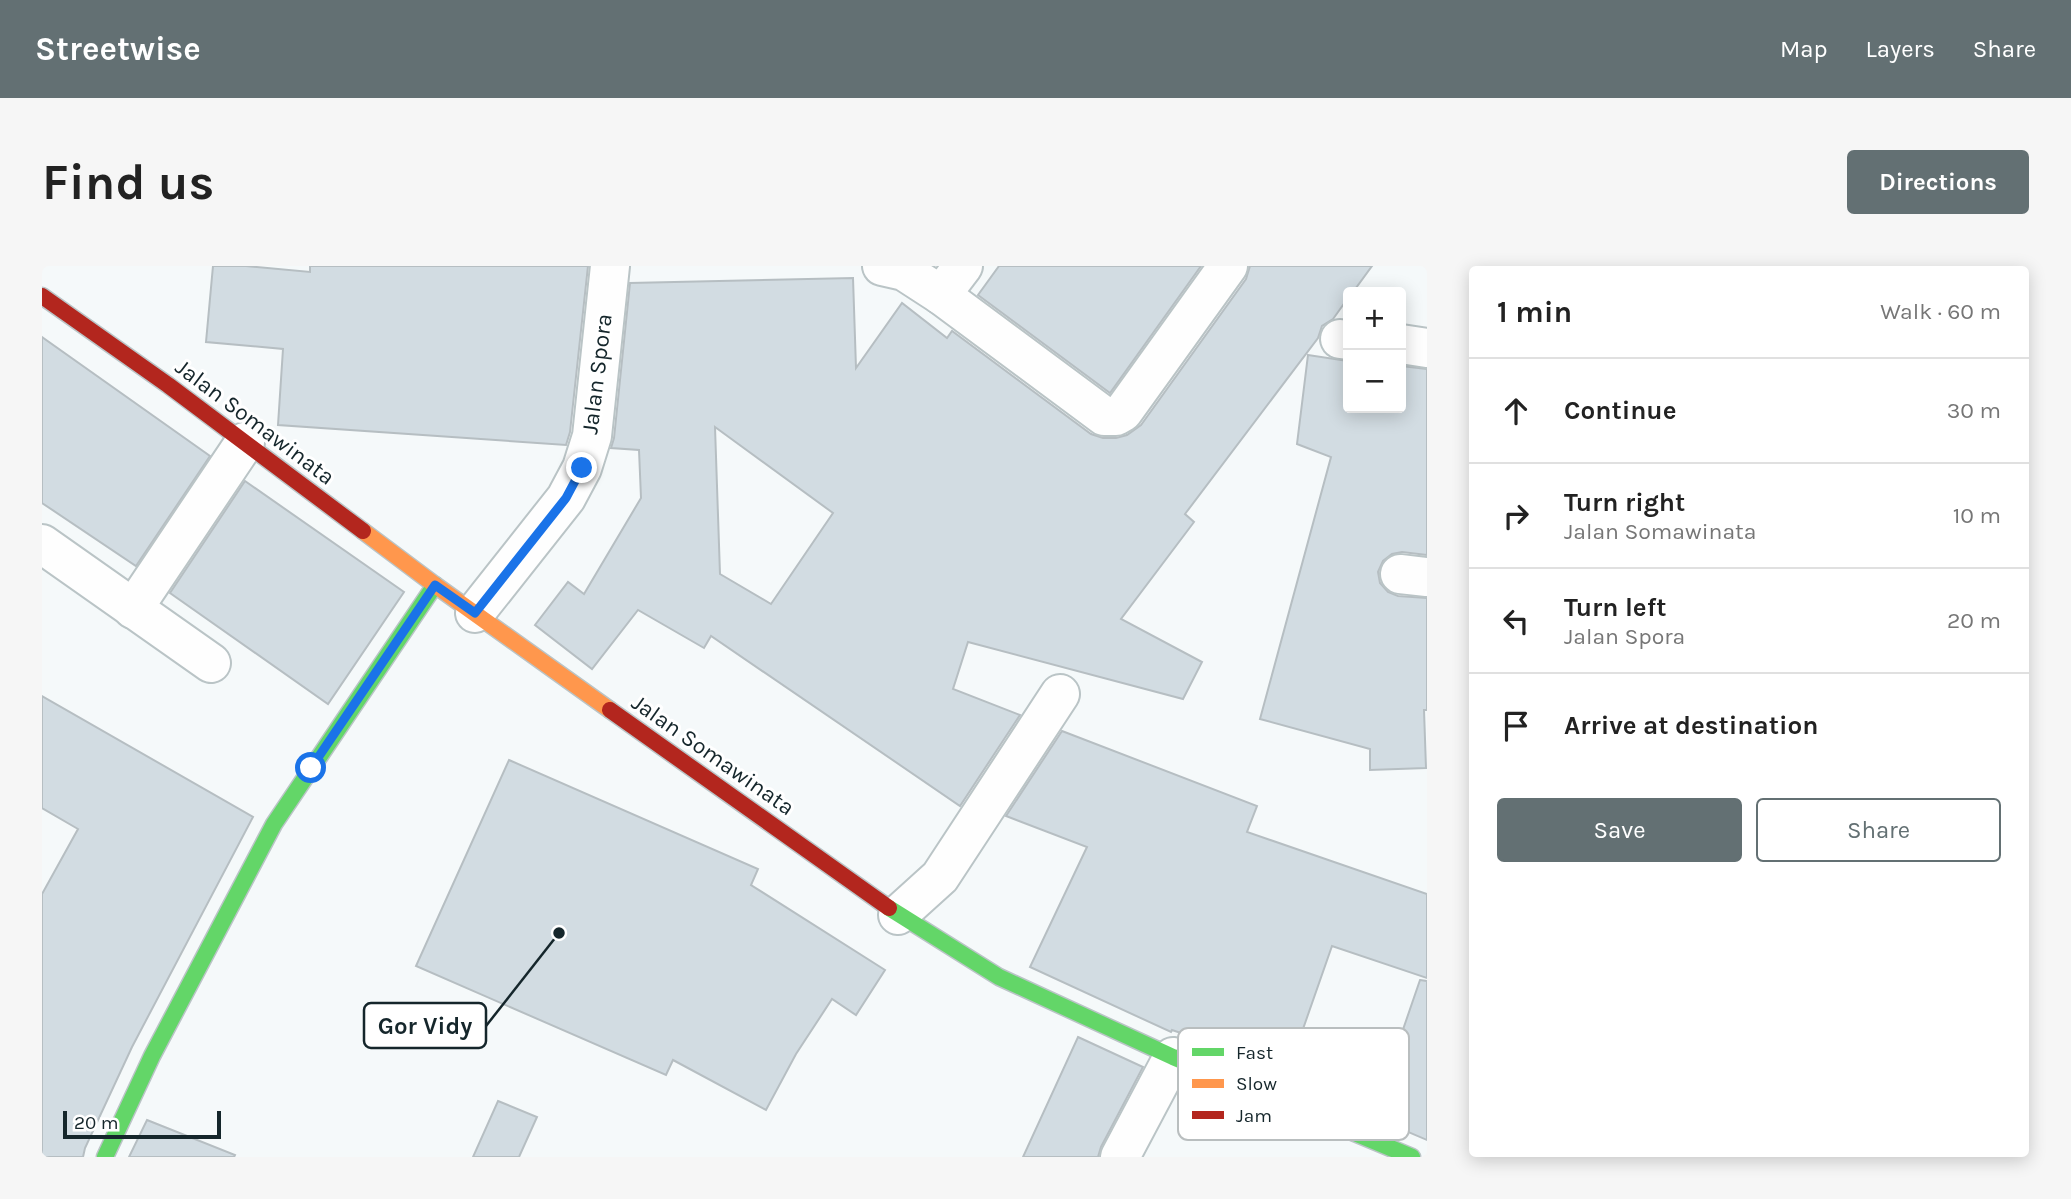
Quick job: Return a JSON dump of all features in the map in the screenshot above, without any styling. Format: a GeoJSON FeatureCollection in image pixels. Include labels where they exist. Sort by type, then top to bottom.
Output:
{"type":"FeatureCollection","features":[{"type":"Feature","properties":{"kind":"street","name":"Jalan Spora"},"geometry":{"type":"LineString","coordinates":[[475,613],[566,498],[582,468],[592,436],[610,266]]}},
{"type":"Feature","properties":{"kind":"street"},"geometry":{"type":"LineString","coordinates":[[889,267],[952,281],[1104,416],[1111,417],[1123,412],[1228,266]]}},
{"type":"Feature","properties":{"kind":"street","name":"Jalan Somawinata"},"geometry":{"type":"LineString","coordinates":[[42,296],[168,385],[435,585],[898,915],[999,977],[1178,1059]]}},
{"type":"Feature","properties":{"kind":"street"},"geometry":{"type":"LineString","coordinates":[[1406,345],[1427,348]]}},
{"type":"Feature","properties":{"kind":"street"},"geometry":{"type":"LineString","coordinates":[[133,609],[245,442]]}},
{"type":"Feature","properties":{"kind":"street"},"geometry":{"type":"LineString","coordinates":[[42,544],[211,663]]}},
{"type":"Feature","properties":{"kind":"street"},"geometry":{"type":"LineString","coordinates":[[105,1157],[152,1056],[274,824],[435,585]]}},
{"type":"Feature","properties":{"kind":"street"},"geometry":{"type":"LineString","coordinates":[[898,915],[940,877],[1060,694]]}},
{"type":"Feature","properties":{"kind":"street"},"geometry":{"type":"LineString","coordinates":[[1120,1157],[1173,1057]]}},
{"type":"Feature","properties":{"kind":"street","name":"Jalan Somawinata"},"geometry":{"type":"LineString","coordinates":[[1371,1140],[1412,1157]]}},
{"type":"Feature","properties":{"kind":"building"},"geometry":{"type":"Polygon","coordinates":[[[213,266],[310,272],[310,266],[588,266],[570,432],[566,445],[278,425],[283,349],[206,342],[213,266]]]}},
{"type":"Feature","properties":{"kind":"building"},"geometry":{"type":"Polygon","coordinates":[[[999,266],[1201,266],[1110,393],[978,295],[999,266]]]}},
{"type":"Feature","properties":{"kind":"building"},"geometry":{"type":"Polygon","coordinates":[[[1250,266],[1372,266],[1357,287],[1343,287],[1343,305],[1333,319],[1322,326],[1318,338],[1185,514],[1194,522],[1121,619],[1202,662],[1183,699],[968,642],[953,689],[1020,715],[960,806],[711,636],[704,648],[638,610],[592,669],[535,625],[568,582],[584,594],[641,498],[639,450],[611,448],[630,283],[853,278],[856,368],[902,303],[947,338],[952,331],[1091,434],[1116,438],[1127,435],[1141,425],[1246,279],[1250,266]],[[715,427],[720,574],[771,604],[833,513],[715,427]]]}},
{"type":"Feature","properties":{"kind":"building"},"geometry":{"type":"Polygon","coordinates":[[[42,337],[210,456],[136,566],[42,503],[42,337]]]}},
{"type":"Feature","properties":{"kind":"building"},"geometry":{"type":"Polygon","coordinates":[[[1308,355],[1343,360],[1343,413],[1406,413],[1406,367],[1427,369],[1427,555],[1402,552],[1392,554],[1383,561],[1378,572],[1380,583],[1388,592],[1398,596],[1427,598],[1427,710],[1424,710],[1426,768],[1370,770],[1370,749],[1260,719],[1331,457],[1297,444],[1308,355]]]}},
{"type":"Feature","properties":{"kind":"building"},"geometry":{"type":"Polygon","coordinates":[[[245,481],[404,592],[328,704],[170,593],[245,481]]]}},
{"type":"Feature","properties":{"kind":"building"},"geometry":{"type":"Polygon","coordinates":[[[42,696],[253,817],[132,1047],[83,1157],[42,1157],[42,894],[78,829],[42,808],[42,696]]]}},
{"type":"Feature","properties":{"kind":"building"},"geometry":{"type":"Polygon","coordinates":[[[1062,731],[1257,806],[1247,832],[1427,894],[1427,978],[1332,946],[1303,1028],[1178,1028],[1178,1032],[1171,1032],[1030,967],[1087,847],[1006,816],[1062,731]]]}},
{"type":"Feature","properties":{"kind":"building"},"geometry":{"type":"Polygon","coordinates":[[[509,760],[758,869],[751,885],[885,970],[856,1015],[832,999],[796,1054],[766,1110],[673,1060],[666,1075],[416,966],[509,760]]]}},
{"type":"Feature","properties":{"kind":"building"},"geometry":{"type":"Polygon","coordinates":[[[1420,980],[1427,981],[1427,1140],[1409,1132],[1409,1028],[1404,1028],[1420,980]]]}},
{"type":"Feature","properties":{"kind":"building"},"geometry":{"type":"Polygon","coordinates":[[[1078,1037],[1143,1067],[1098,1157],[1023,1157],[1078,1037]]]}},
{"type":"Feature","properties":{"kind":"building"},"geometry":{"type":"Polygon","coordinates":[[[498,1101],[537,1117],[519,1157],[473,1157],[498,1101]]]}},
{"type":"Feature","properties":{"kind":"building"},"geometry":{"type":"Polygon","coordinates":[[[147,1120],[235,1155],[129,1157],[147,1120]]]}},
{"type":"Feature","properties":{"kind":"traffic: fast"},"geometry":{"type":"LineString","coordinates":[[105,1157],[152,1056],[274,824],[435,585]]}},
{"type":"Feature","properties":{"kind":"traffic: fast"},"geometry":{"type":"LineString","coordinates":[[889,908],[999,977],[1178,1059]]}},
{"type":"Feature","properties":{"kind":"traffic: fast"},"geometry":{"type":"LineString","coordinates":[[1371,1140],[1412,1157]]}},
{"type":"Feature","properties":{"kind":"traffic: slow"},"geometry":{"type":"LineString","coordinates":[[363,531],[610,710]]}},
{"type":"Feature","properties":{"kind":"traffic: jam"},"geometry":{"type":"LineString","coordinates":[[42,296],[168,385],[363,531]]}},
{"type":"Feature","properties":{"kind":"traffic: jam"},"geometry":{"type":"LineString","coordinates":[[610,710],[889,908]]}},
{"type":"Feature","properties":{"kind":"place","name":"Gor Vidy"},"geometry":{"type":"Point","coordinates":[559,933]}},
{"type":"Feature","properties":{"kind":"route"},"geometry":{"type":"LineString","coordinates":[[311,768],[435,585],[475,613],[566,498],[582,468]]}}]}
